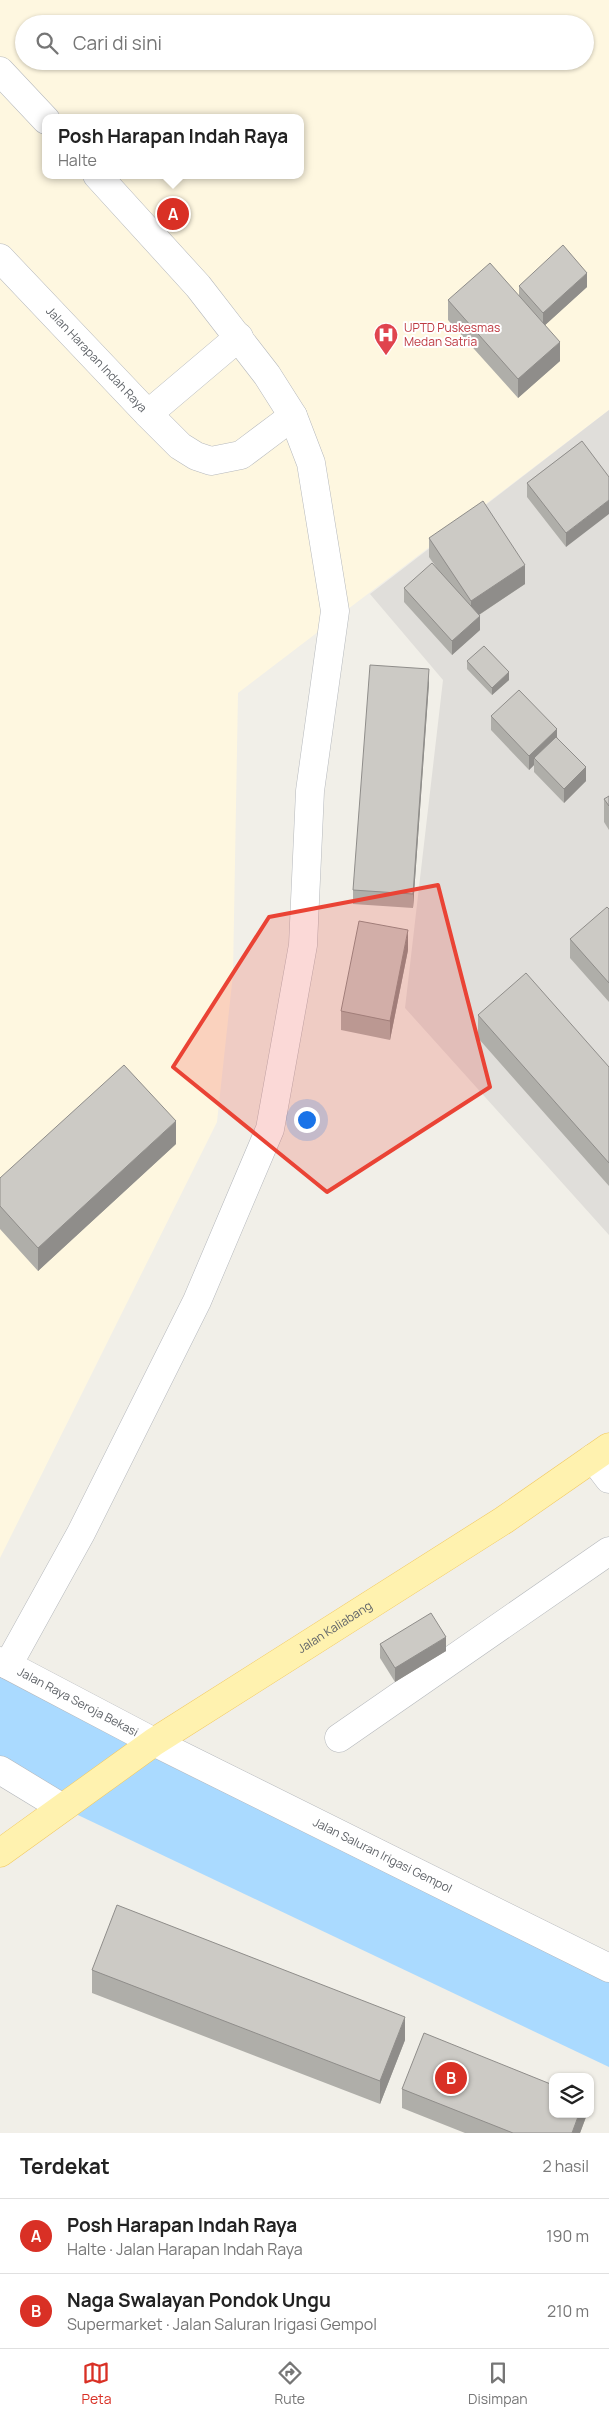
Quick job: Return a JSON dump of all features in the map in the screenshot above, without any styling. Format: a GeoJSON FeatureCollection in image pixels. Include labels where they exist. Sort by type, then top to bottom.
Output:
{"type":"FeatureCollection","features":[{"type":"Feature","properties":{"kind":"main road","name":"Jalan Kaliabang"},"geometry":{"type":"LineString","coordinates":[[0,1853],[145,1748],[504,1520],[604,1462]]}},
{"type":"Feature","properties":{"kind":"street"},"geometry":{"type":"LineString","coordinates":[[0,71],[42,116]]}},
{"type":"Feature","properties":{"kind":"street"},"geometry":{"type":"LineString","coordinates":[[4,1663],[81,1533],[197,1300],[270,1129],[304,944],[310,791],[335,611],[311,463],[293,416],[267,375],[198,286],[101,179]]}},
{"type":"Feature","properties":{"kind":"street","name":"Jalan Harapan Indah Raya"},"geometry":{"type":"LineString","coordinates":[[0,258],[148,414],[239,337]]}},
{"type":"Feature","properties":{"kind":"street"},"geometry":{"type":"LineString","coordinates":[[148,414],[180,446],[196,456],[211,461],[241,455],[293,416]]}},
{"type":"Feature","properties":{"kind":"street"},"geometry":{"type":"LineString","coordinates":[[339,1738],[609,1551]]}},
{"type":"Feature","properties":{"kind":"street","name":"Jalan Raya Seroja Bekasi"},"geometry":{"type":"LineString","coordinates":[[4,1663],[145,1748]]}},
{"type":"Feature","properties":{"kind":"street","name":"Jalan Saluran Irigasi Gempol"},"geometry":{"type":"LineString","coordinates":[[145,1748],[609,1968]]}},
{"type":"Feature","properties":{"kind":"street"},"geometry":{"type":"LineString","coordinates":[[0,1770],[61,1808]]}},
{"type":"Feature","properties":{"kind":"highlighted area"},"geometry":{"type":"Polygon","coordinates":[[[438,885],[490,1087],[327,1192],[173,1067],[269,917],[438,885]]]}},
{"type":"Feature","properties":{"kind":"shaded area"},"geometry":{"type":"Polygon","coordinates":[[[0,0],[609,0],[609,410],[238,693],[233,974],[217,1122],[0,1558],[0,0]]]}},
{"type":"Feature","properties":{"kind":"shaded area"},"geometry":{"type":"Polygon","coordinates":[[[609,410],[609,1235],[405,1008],[443,680],[370,594],[609,410]]]}},
{"type":"Feature","properties":{"kind":"water"},"geometry":{"type":"Polygon","coordinates":[[[0,1660],[609,1969],[609,2067],[61,1807],[0,1770],[0,1660]]]}},
{"type":"Feature","properties":{"kind":"building"},"geometry":{"type":"Polygon","coordinates":[[[563,245],[587,273],[543,313],[519,286],[563,245]]]}},
{"type":"Feature","properties":{"kind":"building"},"geometry":{"type":"Polygon","coordinates":[[[490,263],[560,342],[518,379],[448,300],[490,263]]]}},
{"type":"Feature","properties":{"kind":"building"},"geometry":{"type":"Polygon","coordinates":[[[582,441],[609,477],[609,500],[566,533],[527,483],[582,441]]]}},
{"type":"Feature","properties":{"kind":"building"},"geometry":{"type":"Polygon","coordinates":[[[483,501],[525,565],[471,601],[429,538],[483,501]]]}},
{"type":"Feature","properties":{"kind":"building"},"geometry":{"type":"Polygon","coordinates":[[[432,563],[480,616],[452,641],[404,588],[432,563]]]}},
{"type":"Feature","properties":{"kind":"building"},"geometry":{"type":"Polygon","coordinates":[[[484,646],[509,672],[492,688],[467,661],[484,646]]]}},
{"type":"Feature","properties":{"kind":"building"},"geometry":{"type":"Polygon","coordinates":[[[370,665],[429,669],[413,894],[353,890],[370,665]]]}},
{"type":"Feature","properties":{"kind":"building"},"geometry":{"type":"Polygon","coordinates":[[[519,690],[557,729],[529,756],[491,716],[519,690]]]}},
{"type":"Feature","properties":{"kind":"building"},"geometry":{"type":"Polygon","coordinates":[[[556,737],[586,767],[564,789],[534,758],[556,737]]]}},
{"type":"Feature","properties":{"kind":"building"},"geometry":{"type":"Polygon","coordinates":[[[609,796],[609,806],[604,799],[609,796]]]}},
{"type":"Feature","properties":{"kind":"building"},"geometry":{"type":"Polygon","coordinates":[[[607,907],[609,909],[609,983],[570,939],[607,907]]]}},
{"type":"Feature","properties":{"kind":"building"},"geometry":{"type":"Polygon","coordinates":[[[359,921],[408,930],[390,1021],[341,1011],[359,921]]]}},
{"type":"Feature","properties":{"kind":"building"},"geometry":{"type":"Polygon","coordinates":[[[526,973],[609,1067],[609,1163],[478,1015],[526,973]]]}},
{"type":"Feature","properties":{"kind":"building"},"geometry":{"type":"Polygon","coordinates":[[[124,1065],[176,1121],[38,1248],[0,1206],[0,1178],[124,1065]]]}},
{"type":"Feature","properties":{"kind":"building"},"geometry":{"type":"Polygon","coordinates":[[[431,1613],[446,1637],[395,1668],[380,1644],[431,1613]]]}},
{"type":"Feature","properties":{"kind":"building"},"geometry":{"type":"Polygon","coordinates":[[[117,1905],[405,2017],[380,2081],[92,1970],[117,1905]]]}},
{"type":"Feature","properties":{"kind":"building"},"geometry":{"type":"Polygon","coordinates":[[[424,2033],[549,2083],[549,2118],[578,2118],[572,2133],[513,2133],[402,2089],[424,2033]]]}},
{"type":"Feature","properties":{"kind":"place","name":"Posh Harapan Indah Raya"},"geometry":{"type":"Point","coordinates":[173,214]}},
{"type":"Feature","properties":{"kind":"place","name":"UPTD Puskesmas Medan Satria"},"geometry":{"type":"Point","coordinates":[386,356]}},
{"type":"Feature","properties":{"kind":"place","name":"Naga Swalayan Pondok Ungu"},"geometry":{"type":"Point","coordinates":[451,2078]}}]}
